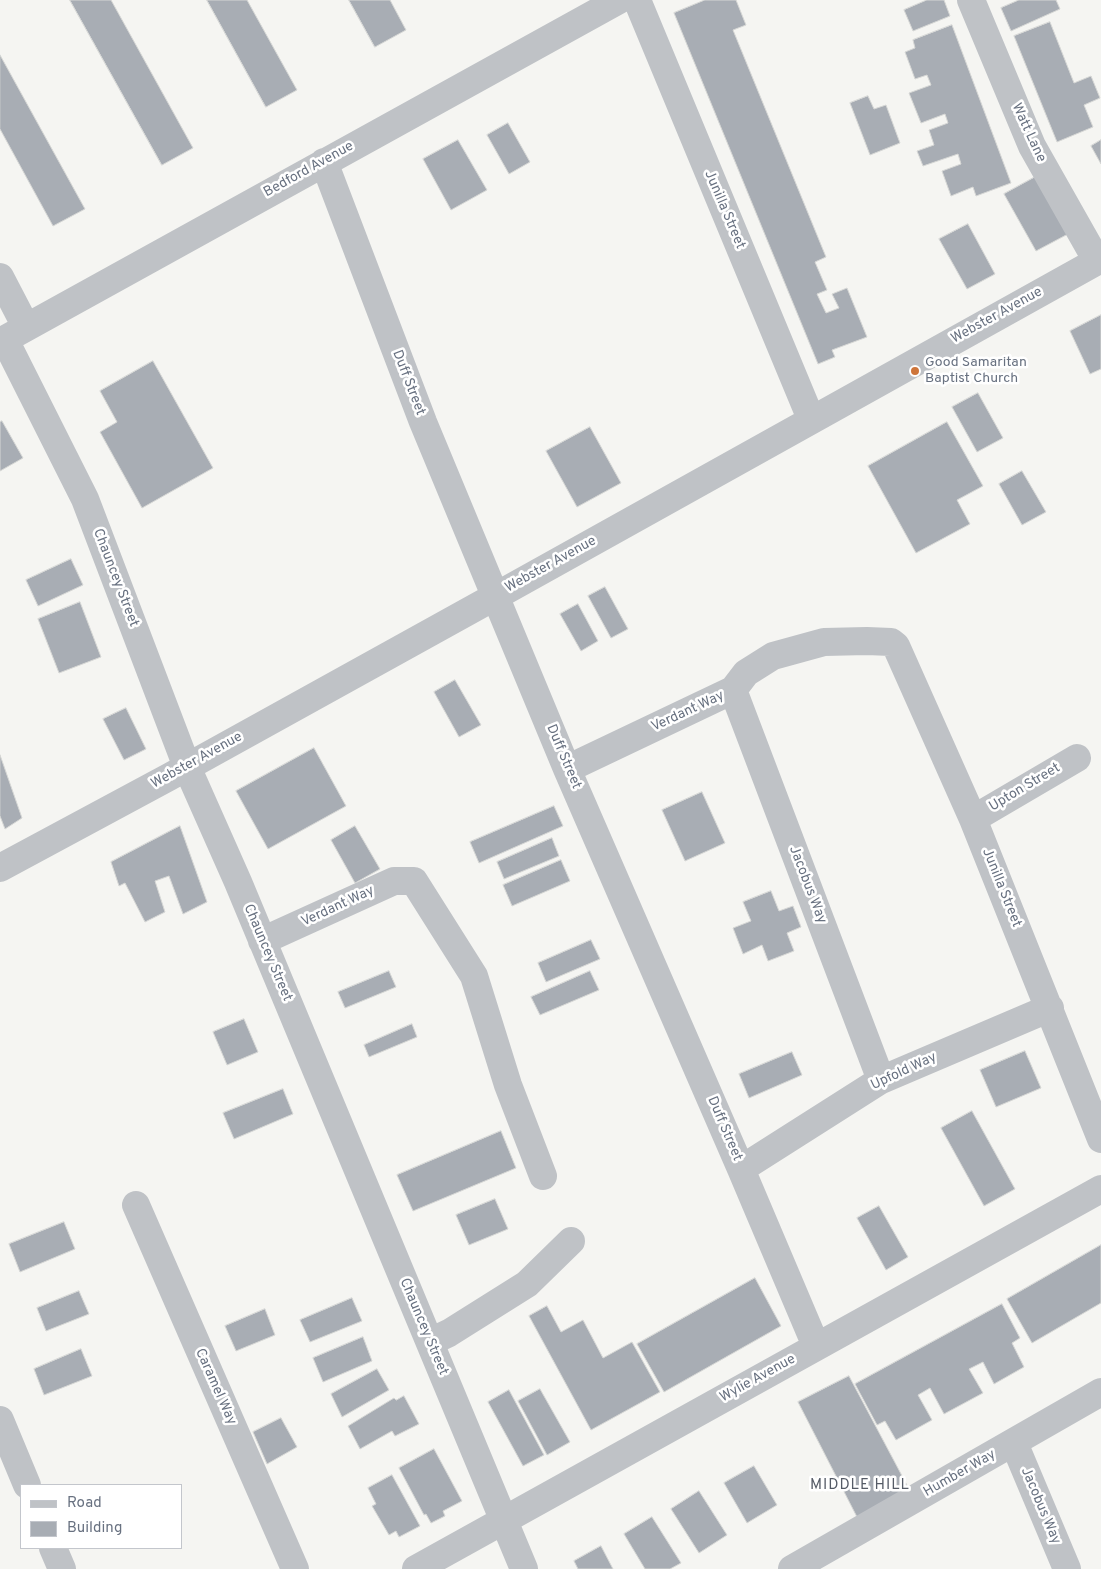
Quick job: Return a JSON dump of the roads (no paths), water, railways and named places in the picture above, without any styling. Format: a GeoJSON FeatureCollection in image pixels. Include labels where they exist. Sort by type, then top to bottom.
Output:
{"type":"FeatureCollection","features":[{"type":"Feature","properties":{"kind":"street","name":"Bedford Avenue"},"geometry":{"type":"LineString","coordinates":[[10,336],[619,0]]}},
{"type":"Feature","properties":{"kind":"street","name":"Junilla Street"},"geometry":{"type":"LineString","coordinates":[[637,0],[811,419]]}},
{"type":"Feature","properties":{"kind":"street","name":"Watt Lane"},"geometry":{"type":"LineString","coordinates":[[971,0],[1032,146],[1099,260]]}},
{"type":"Feature","properties":{"kind":"street","name":"Duff Street"},"geometry":{"type":"LineString","coordinates":[[324,162],[423,422],[567,769],[816,1346]]}},
{"type":"Feature","properties":{"kind":"street","name":"Webster Avenue"},"geometry":{"type":"LineString","coordinates":[[3,862],[186,767],[1099,260]]}},
{"type":"Feature","properties":{"kind":"street","name":"Chauncey Street"},"geometry":{"type":"LineString","coordinates":[[0,277],[10,336],[85,499],[186,767],[262,941],[524,1569]]}},
{"type":"Feature","properties":{"kind":"street","name":"Verdant Way"},"geometry":{"type":"LineString","coordinates":[[567,769],[734,690],[746,673],[773,656],[824,642],[892,642]]}},
{"type":"Feature","properties":{"kind":"street","name":"Junilla Street"},"geometry":{"type":"LineString","coordinates":[[892,642],[896,646],[973,819],[1101,1139]]}},
{"type":"Feature","properties":{"kind":"street","name":"Jacobus Way"},"geometry":{"type":"LineString","coordinates":[[734,690],[881,1080]]}},
{"type":"Feature","properties":{"kind":"street","name":"Upton Street"},"geometry":{"type":"LineString","coordinates":[[973,819],[1077,758]]}},
{"type":"Feature","properties":{"kind":"street","name":"Verdant Way"},"geometry":{"type":"LineString","coordinates":[[262,941],[394,881],[414,881],[474,976],[508,1085],[543,1176]]}},
{"type":"Feature","properties":{"kind":"street","name":"Upfold Way"},"geometry":{"type":"LineString","coordinates":[[741,1169],[881,1080],[1050,1008]]}},
{"type":"Feature","properties":{"kind":"street","name":"Wylie Avenue"},"geometry":{"type":"LineString","coordinates":[[416,1569],[1101,1189]]}},
{"type":"Feature","properties":{"kind":"street","name":"Caramel Way"},"geometry":{"type":"LineString","coordinates":[[136,1205],[295,1569]]}},
{"type":"Feature","properties":{"kind":"street"},"geometry":{"type":"LineString","coordinates":[[430,1342],[528,1284],[571,1241]]}},
{"type":"Feature","properties":{"kind":"street","name":"Humber Way"},"geometry":{"type":"LineString","coordinates":[[792,1569],[1101,1392]]}},
{"type":"Feature","properties":{"kind":"street"},"geometry":{"type":"LineString","coordinates":[[0,1420],[27,1484]]}},
{"type":"Feature","properties":{"kind":"street","name":"Jacobus Way"},"geometry":{"type":"LineString","coordinates":[[1014,1443],[1067,1569]]}},
{"type":"Feature","properties":{"kind":"street"},"geometry":{"type":"LineString","coordinates":[[53,1549],[62,1569]]}},
{"type":"Feature","properties":{"kind":"place","name":"Good Samaritan Baptist Church"},"geometry":{"type":"Point","coordinates":[915,371]}},
{"type":"Feature","properties":{"kind":"district","name":"MIDDLE HILL"},"geometry":{"type":"Point","coordinates":[860,1486]}}]}
